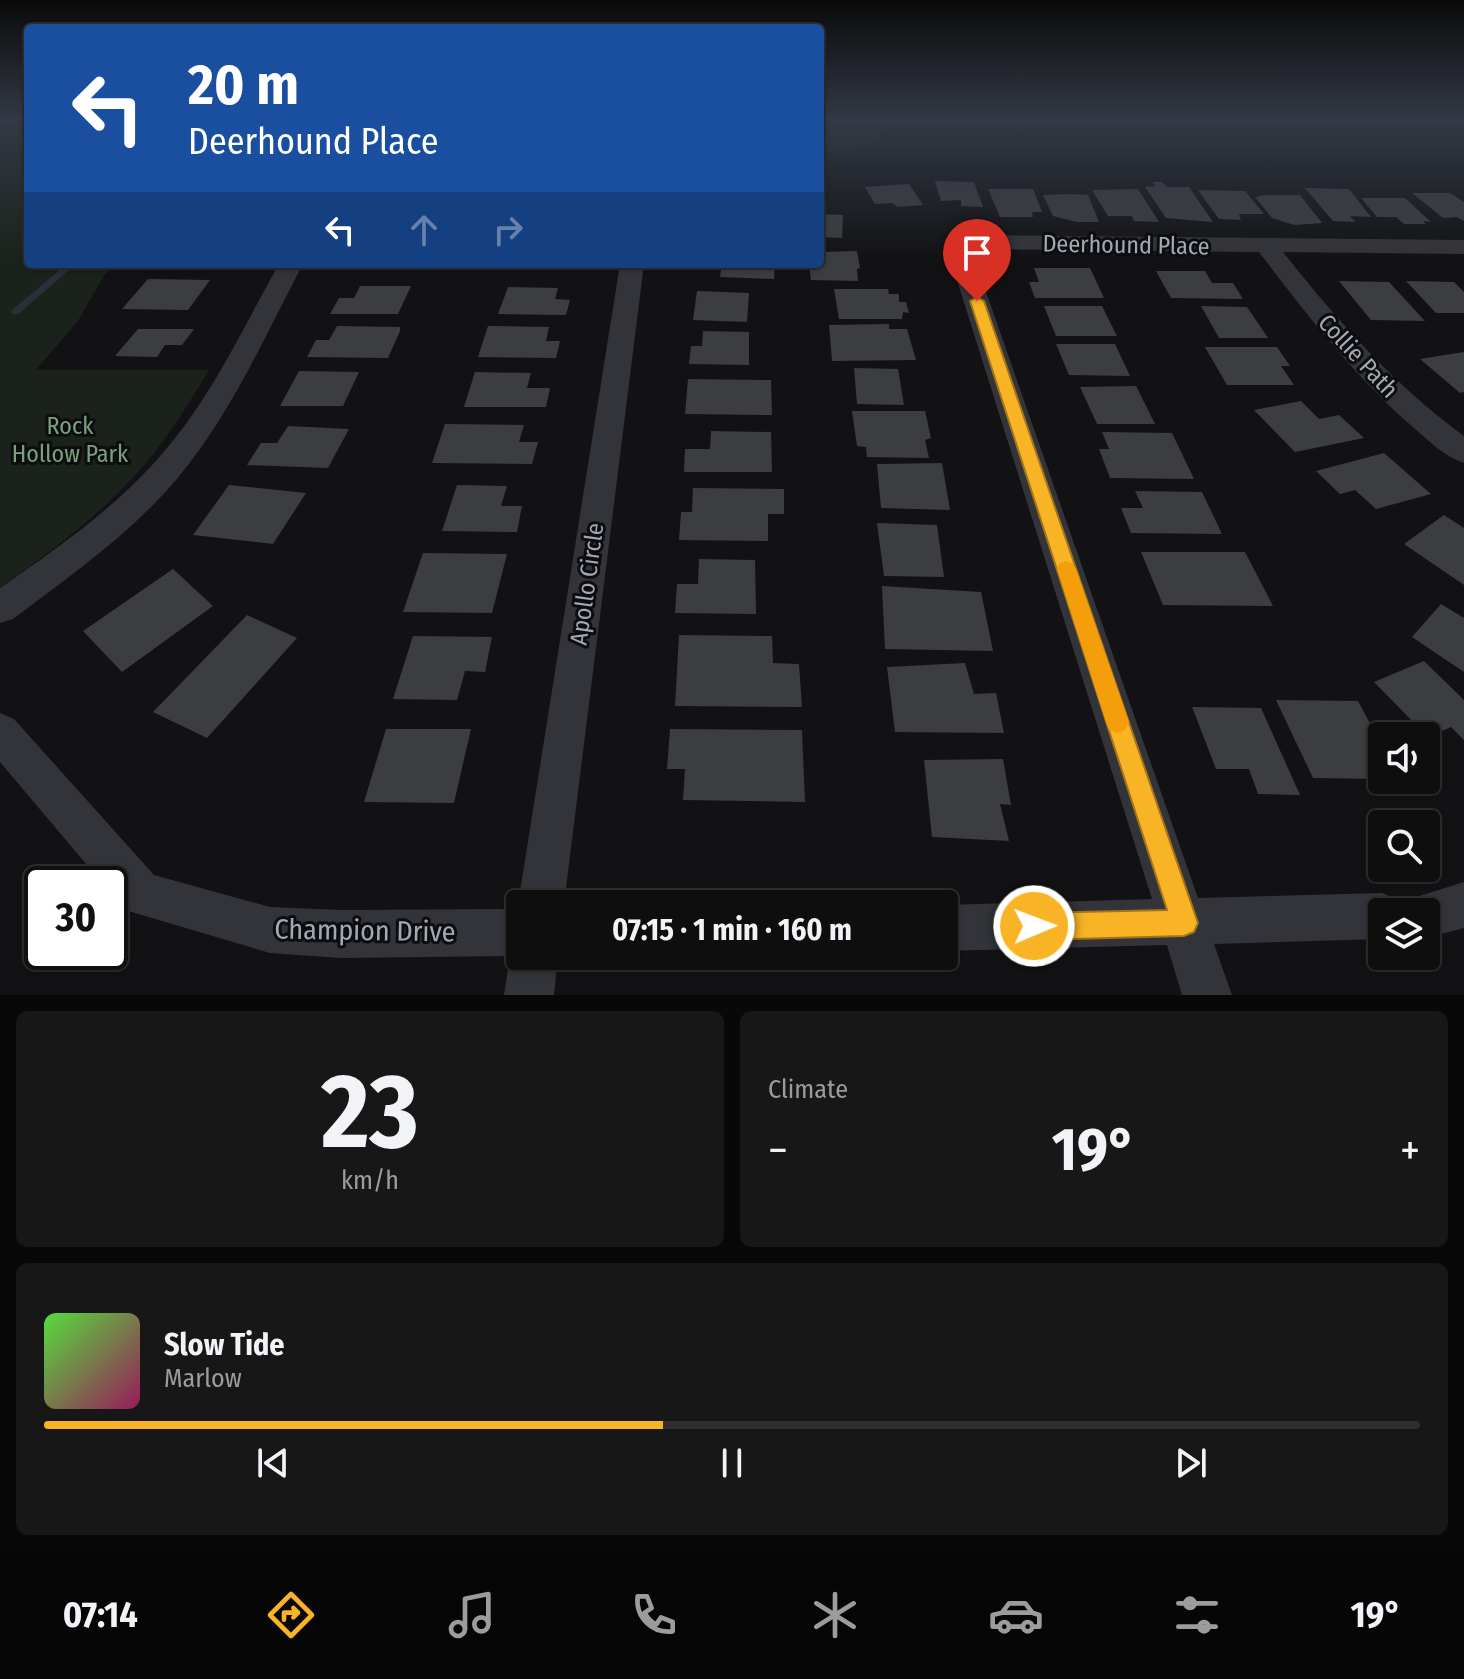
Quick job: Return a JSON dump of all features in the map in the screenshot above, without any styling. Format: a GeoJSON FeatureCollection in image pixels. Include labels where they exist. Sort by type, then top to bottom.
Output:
{"type":"FeatureCollection","features":[{"type":"Feature","properties":{"kind":"street","name":"Deerhound Place"},"geometry":{"type":"LineString","coordinates":[[1207,995],[957,242],[1464,247]]}},
{"type":"Feature","properties":{"kind":"street","name":"Collie Path"},"geometry":{"type":"LineString","coordinates":[[1266,246],[1364,367],[1404,405],[1464,452]]}},
{"type":"Feature","properties":{"kind":"street"},"geometry":{"type":"LineString","coordinates":[[0,608],[87,546],[164,473],[208,414],[289,268]]}},
{"type":"Feature","properties":{"kind":"street","name":"Apollo Circle"},"geometry":{"type":"LineString","coordinates":[[543,890],[631,268]]}},
{"type":"Feature","properties":{"kind":"street","name":"Champion Drive"},"geometry":{"type":"LineString","coordinates":[[0,732],[141,894],[270,930],[341,934],[506,932]]}},
{"type":"Feature","properties":{"kind":"street"},"geometry":{"type":"LineString","coordinates":[[1440,911],[1464,905]]}},
{"type":"Feature","properties":{"kind":"street"},"geometry":{"type":"LineString","coordinates":[[958,928],[1368,916]]}},
{"type":"Feature","properties":{"kind":"street"},"geometry":{"type":"LineString","coordinates":[[529,995],[532,970]]}},
{"type":"Feature","properties":{"kind":"green space","name":"Rock Hollow Park"},"geometry":{"type":"Polygon","coordinates":[[[0,167],[24,167],[24,268],[112,268],[105,274],[78,321],[36,370],[209,370],[165,439],[123,488],[64,541],[0,587],[0,167]]]}},
{"type":"Feature","properties":{"kind":"building"},"geometry":{"type":"Polygon","coordinates":[[[935,181],[974,182],[983,207],[961,206],[961,200],[941,201],[935,181]]]}},
{"type":"Feature","properties":{"kind":"building"},"geometry":{"type":"Polygon","coordinates":[[[1152,182],[1162,182],[1167,187],[1189,187],[1213,222],[1166,218],[1145,187],[1156,186],[1152,182]]]}},
{"type":"Feature","properties":{"kind":"building"},"geometry":{"type":"Polygon","coordinates":[[[909,184],[923,205],[897,207],[893,203],[875,204],[865,187],[909,184]]]}},
{"type":"Feature","properties":{"kind":"building"},"geometry":{"type":"Polygon","coordinates":[[[1305,188],[1349,189],[1371,217],[1350,216],[1356,222],[1333,221],[1305,188]]]}},
{"type":"Feature","properties":{"kind":"building"},"geometry":{"type":"Polygon","coordinates":[[[988,189],[1033,189],[1042,212],[1032,212],[1033,217],[1000,217],[988,189]]]}},
{"type":"Feature","properties":{"kind":"building"},"geometry":{"type":"Polygon","coordinates":[[[1138,189],[1159,222],[1134,221],[1132,216],[1108,216],[1092,190],[1138,189]]]}},
{"type":"Feature","properties":{"kind":"building"},"geometry":{"type":"Polygon","coordinates":[[[1198,190],[1245,191],[1264,214],[1239,214],[1241,220],[1219,219],[1198,190]]]}},
{"type":"Feature","properties":{"kind":"building"},"geometry":{"type":"Polygon","coordinates":[[[1412,193],[1450,193],[1464,202],[1464,221],[1457,217],[1443,218],[1412,193]]]}},
{"type":"Feature","properties":{"kind":"building"},"geometry":{"type":"Polygon","coordinates":[[[1043,195],[1088,195],[1099,222],[1077,222],[1053,216],[1043,195]]]}},
{"type":"Feature","properties":{"kind":"building"},"geometry":{"type":"Polygon","coordinates":[[[1300,195],[1322,223],[1294,225],[1272,218],[1255,197],[1300,195]]]}},
{"type":"Feature","properties":{"kind":"building"},"geometry":{"type":"Polygon","coordinates":[[[1361,198],[1405,198],[1431,222],[1404,224],[1396,217],[1377,217],[1361,198]]]}},
{"type":"Feature","properties":{"kind":"building"},"geometry":{"type":"Polygon","coordinates":[[[824,214],[843,215],[842,238],[824,237],[824,214]]]}},
{"type":"Feature","properties":{"kind":"building"},"geometry":{"type":"Polygon","coordinates":[[[857,251],[860,268],[857,269],[858,281],[811,280],[810,268],[824,268],[824,252],[857,251]]]}},
{"type":"Feature","properties":{"kind":"building"},"geometry":{"type":"Polygon","coordinates":[[[721,268],[775,268],[774,279],[720,277],[721,268]]]}},
{"type":"Feature","properties":{"kind":"building"},"geometry":{"type":"Polygon","coordinates":[[[1034,268],[1090,268],[1104,298],[1035,298],[1029,282],[1039,282],[1034,268]]]}},
{"type":"Feature","properties":{"kind":"building"},"geometry":{"type":"Polygon","coordinates":[[[1156,271],[1205,271],[1212,283],[1233,283],[1243,299],[1171,298],[1156,271]]]}},
{"type":"Feature","properties":{"kind":"building"},"geometry":{"type":"Polygon","coordinates":[[[148,279],[210,280],[188,310],[122,309],[148,279]]]}},
{"type":"Feature","properties":{"kind":"building"},"geometry":{"type":"Polygon","coordinates":[[[1339,281],[1389,282],[1425,321],[1371,320],[1339,281]]]}},
{"type":"Feature","properties":{"kind":"building"},"geometry":{"type":"Polygon","coordinates":[[[1406,281],[1454,282],[1464,292],[1464,313],[1436,313],[1406,281]]]}},
{"type":"Feature","properties":{"kind":"building"},"geometry":{"type":"Polygon","coordinates":[[[360,286],[411,286],[398,314],[330,314],[339,298],[354,298],[360,286]]]}},
{"type":"Feature","properties":{"kind":"building"},"geometry":{"type":"Polygon","coordinates":[[[508,287],[558,288],[555,299],[570,300],[566,315],[498,314],[508,287]]]}},
{"type":"Feature","properties":{"kind":"building"},"geometry":{"type":"Polygon","coordinates":[[[834,289],[888,289],[889,294],[899,294],[899,302],[906,302],[909,313],[903,312],[902,319],[839,319],[834,289]]]}},
{"type":"Feature","properties":{"kind":"building"},"geometry":{"type":"Polygon","coordinates":[[[697,291],[749,293],[747,322],[693,320],[697,291]]]}},
{"type":"Feature","properties":{"kind":"building"},"geometry":{"type":"Polygon","coordinates":[[[1044,306],[1102,306],[1117,336],[1056,336],[1044,306]]]}},
{"type":"Feature","properties":{"kind":"building"},"geometry":{"type":"Polygon","coordinates":[[[1201,306],[1247,307],[1268,338],[1219,338],[1201,306]]]}},
{"type":"Feature","properties":{"kind":"building"},"geometry":{"type":"Polygon","coordinates":[[[889,324],[889,329],[907,329],[916,360],[832,361],[829,325],[889,324]]]}},
{"type":"Feature","properties":{"kind":"building"},"geometry":{"type":"Polygon","coordinates":[[[337,326],[400,327],[400,331],[388,358],[307,357],[316,340],[329,340],[337,326]]]}},
{"type":"Feature","properties":{"kind":"building"},"geometry":{"type":"Polygon","coordinates":[[[488,326],[549,327],[546,341],[560,341],[556,358],[478,357],[488,326]]]}},
{"type":"Feature","properties":{"kind":"building"},"geometry":{"type":"Polygon","coordinates":[[[138,329],[194,329],[182,345],[165,345],[157,357],[115,356],[138,329]]]}},
{"type":"Feature","properties":{"kind":"building"},"geometry":{"type":"Polygon","coordinates":[[[703,331],[749,332],[749,365],[689,364],[691,346],[702,346],[703,331]]]}},
{"type":"Feature","properties":{"kind":"building"},"geometry":{"type":"Polygon","coordinates":[[[1056,344],[1115,344],[1130,376],[1069,375],[1056,344]]]}},
{"type":"Feature","properties":{"kind":"building"},"geometry":{"type":"Polygon","coordinates":[[[1205,347],[1277,347],[1290,366],[1281,366],[1294,385],[1227,385],[1205,347]]]}},
{"type":"Feature","properties":{"kind":"building"},"geometry":{"type":"Polygon","coordinates":[[[1464,352],[1464,392],[1460,393],[1420,359],[1464,352]]]}},
{"type":"Feature","properties":{"kind":"building"},"geometry":{"type":"Polygon","coordinates":[[[854,368],[898,369],[904,405],[857,404],[854,368]]]}},
{"type":"Feature","properties":{"kind":"building"},"geometry":{"type":"Polygon","coordinates":[[[299,371],[359,372],[343,406],[280,406],[299,371]]]}},
{"type":"Feature","properties":{"kind":"building"},"geometry":{"type":"Polygon","coordinates":[[[475,372],[531,373],[527,388],[550,388],[546,407],[464,407],[475,372]]]}},
{"type":"Feature","properties":{"kind":"building"},"geometry":{"type":"Polygon","coordinates":[[[688,379],[771,380],[772,415],[685,414],[688,379]]]}},
{"type":"Feature","properties":{"kind":"building"},"geometry":{"type":"Polygon","coordinates":[[[1136,386],[1155,424],[1097,424],[1080,387],[1136,386]]]}},
{"type":"Feature","properties":{"kind":"building"},"geometry":{"type":"Polygon","coordinates":[[[1301,401],[1319,419],[1339,415],[1364,438],[1295,452],[1254,410],[1301,401]]]}},
{"type":"Feature","properties":{"kind":"building"},"geometry":{"type":"Polygon","coordinates":[[[852,411],[925,411],[931,438],[925,440],[929,458],[867,457],[866,447],[857,446],[852,411]]]}},
{"type":"Feature","properties":{"kind":"building"},"geometry":{"type":"Polygon","coordinates":[[[445,424],[524,425],[519,442],[538,442],[532,464],[432,463],[445,424]]]}},
{"type":"Feature","properties":{"kind":"building"},"geometry":{"type":"Polygon","coordinates":[[[288,426],[349,429],[328,468],[247,465],[261,443],[277,443],[288,426]]]}},
{"type":"Feature","properties":{"kind":"building"},"geometry":{"type":"Polygon","coordinates":[[[711,431],[771,432],[772,472],[684,472],[685,449],[710,449],[711,431]]]}},
{"type":"Feature","properties":{"kind":"building"},"geometry":{"type":"Polygon","coordinates":[[[1102,432],[1172,433],[1194,479],[1110,478],[1099,449],[1109,449],[1102,432]]]}},
{"type":"Feature","properties":{"kind":"building"},"geometry":{"type":"Polygon","coordinates":[[[1384,453],[1431,494],[1376,509],[1355,490],[1340,494],[1316,471],[1384,453]]]}},
{"type":"Feature","properties":{"kind":"building"},"geometry":{"type":"Polygon","coordinates":[[[942,463],[950,510],[881,508],[877,464],[942,463]]]}},
{"type":"Feature","properties":{"kind":"building"},"geometry":{"type":"Polygon","coordinates":[[[229,485],[306,493],[273,544],[193,535],[229,485]]]}},
{"type":"Feature","properties":{"kind":"building"},"geometry":{"type":"Polygon","coordinates":[[[457,485],[507,486],[501,506],[522,506],[517,532],[442,531],[457,485]]]}},
{"type":"Feature","properties":{"kind":"building"},"geometry":{"type":"Polygon","coordinates":[[[693,488],[784,489],[784,514],[768,514],[768,541],[679,540],[681,512],[692,512],[693,488]]]}},
{"type":"Feature","properties":{"kind":"building"},"geometry":{"type":"Polygon","coordinates":[[[1135,491],[1202,492],[1222,534],[1131,533],[1121,508],[1143,508],[1135,491]]]}},
{"type":"Feature","properties":{"kind":"building"},"geometry":{"type":"Polygon","coordinates":[[[1444,515],[1464,528],[1464,585],[1404,544],[1444,515]]]}},
{"type":"Feature","properties":{"kind":"building"},"geometry":{"type":"Polygon","coordinates":[[[877,523],[937,525],[944,577],[884,576],[877,523]]]}},
{"type":"Feature","properties":{"kind":"building"},"geometry":{"type":"Polygon","coordinates":[[[1141,552],[1245,552],[1273,606],[1163,605],[1141,552]]]}},
{"type":"Feature","properties":{"kind":"building"},"geometry":{"type":"Polygon","coordinates":[[[423,553],[507,554],[492,613],[403,612],[423,553]]]}},
{"type":"Feature","properties":{"kind":"building"},"geometry":{"type":"Polygon","coordinates":[[[699,559],[755,560],[756,614],[675,613],[677,584],[698,584],[699,559]]]}},
{"type":"Feature","properties":{"kind":"building"},"geometry":{"type":"Polygon","coordinates":[[[173,569],[213,606],[122,672],[83,631],[173,569]]]}},
{"type":"Feature","properties":{"kind":"building"},"geometry":{"type":"Polygon","coordinates":[[[882,586],[981,592],[993,651],[885,649],[882,586]]]}},
{"type":"Feature","properties":{"kind":"building"},"geometry":{"type":"Polygon","coordinates":[[[1441,604],[1464,618],[1464,672],[1412,637],[1441,604]]]}},
{"type":"Feature","properties":{"kind":"building"},"geometry":{"type":"Polygon","coordinates":[[[247,615],[297,638],[207,738],[153,712],[247,615]]]}},
{"type":"Feature","properties":{"kind":"building"},"geometry":{"type":"Polygon","coordinates":[[[679,635],[772,636],[773,663],[799,664],[802,707],[675,706],[679,635]]]}},
{"type":"Feature","properties":{"kind":"building"},"geometry":{"type":"Polygon","coordinates":[[[413,636],[492,637],[485,672],[465,671],[457,700],[393,699],[413,636]]]}},
{"type":"Feature","properties":{"kind":"building"},"geometry":{"type":"Polygon","coordinates":[[[1424,661],[1464,700],[1464,740],[1451,727],[1440,732],[1440,722],[1413,722],[1374,682],[1424,661]]]}},
{"type":"Feature","properties":{"kind":"building"},"geometry":{"type":"Polygon","coordinates":[[[965,663],[974,694],[996,693],[1004,733],[895,732],[887,667],[965,663]]]}},
{"type":"Feature","properties":{"kind":"building"},"geometry":{"type":"Polygon","coordinates":[[[1276,700],[1358,701],[1369,722],[1368,779],[1313,778],[1276,700]]]}},
{"type":"Feature","properties":{"kind":"building"},"geometry":{"type":"Polygon","coordinates":[[[1192,707],[1261,708],[1300,795],[1258,794],[1249,769],[1216,769],[1192,707]]]}},
{"type":"Feature","properties":{"kind":"building"},"geometry":{"type":"Polygon","coordinates":[[[386,729],[471,729],[454,803],[364,802],[386,729]]]}},
{"type":"Feature","properties":{"kind":"building"},"geometry":{"type":"Polygon","coordinates":[[[670,729],[802,730],[805,802],[683,800],[685,769],[667,769],[670,729]]]}},
{"type":"Feature","properties":{"kind":"building"},"geometry":{"type":"Polygon","coordinates":[[[1003,759],[1011,805],[1000,804],[1009,841],[932,837],[924,760],[1003,759]]]}},
{"type":"Feature","properties":{"kind":"waterway"},"geometry":{"type":"LineString","coordinates":[[15,312],[67,268]]}},
{"type":"Feature","properties":{"kind":"slow traffic"},"geometry":{"type":"LineString","coordinates":[[1066,569],[1117,722]]}},
{"type":"Feature","properties":{"kind":"route"},"geometry":{"type":"LineString","coordinates":[[977,301],[1184,923],[1034,926]]}}]}
